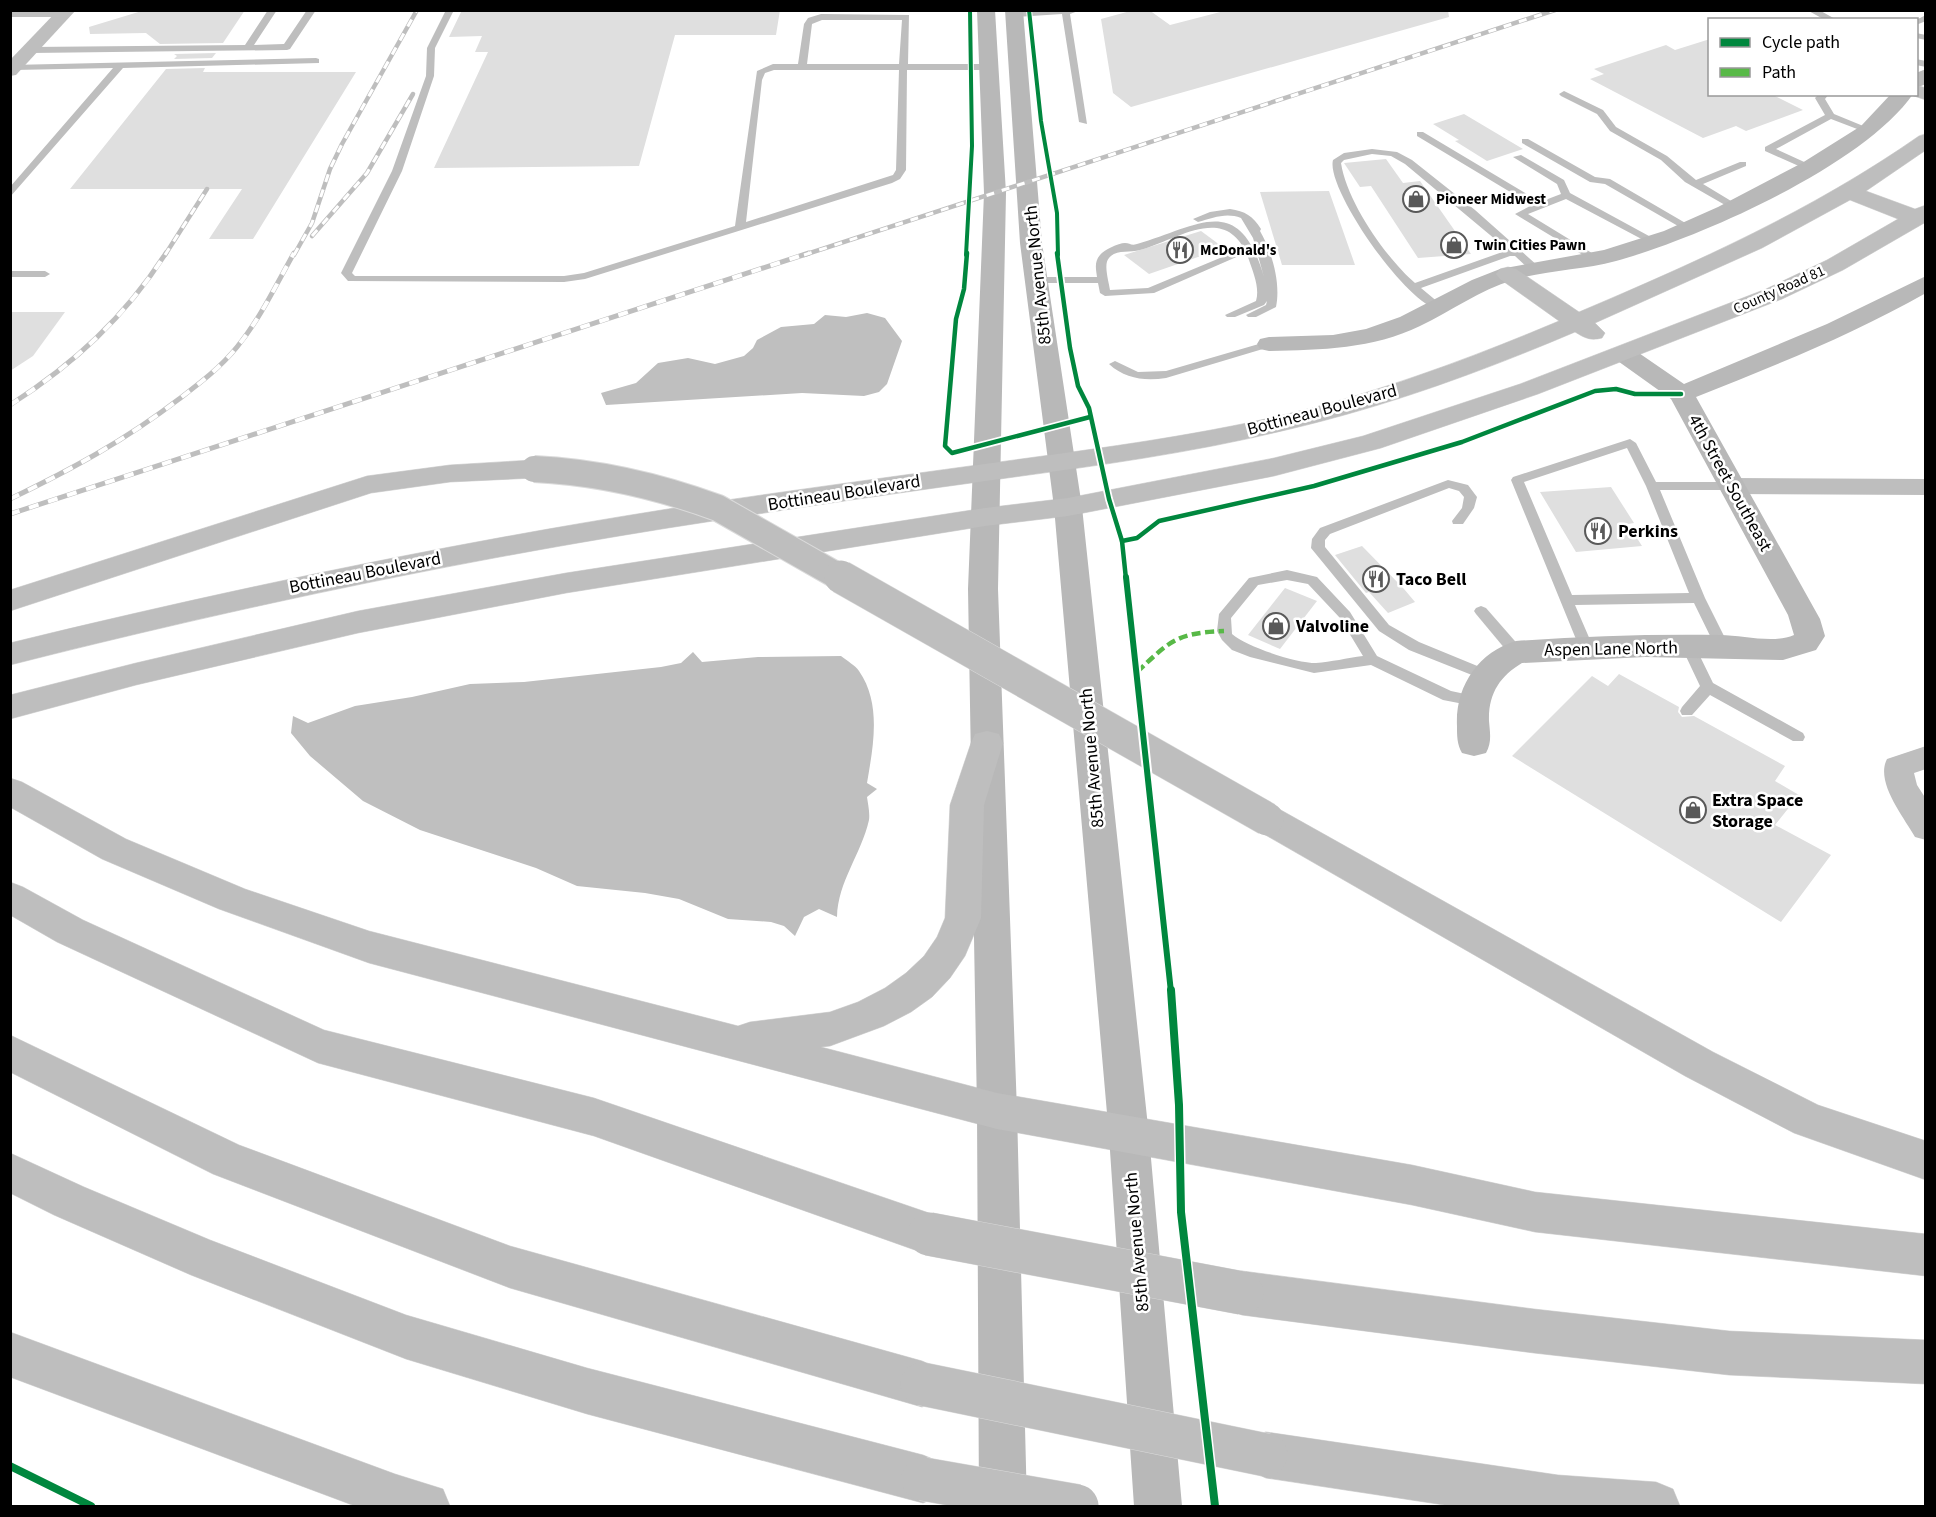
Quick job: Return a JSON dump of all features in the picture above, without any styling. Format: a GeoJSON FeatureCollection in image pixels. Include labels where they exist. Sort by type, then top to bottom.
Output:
{"type":"FeatureCollection","features":[{"type":"Feature","properties":{"kind":"highway"},"geometry":{"type":"LineString","coordinates":[[1850,192],[1926,140]]}},
{"type":"Feature","properties":{"kind":"highway","name":"Bottineau Boulevard"},"geometry":{"type":"LineString","coordinates":[[10,654],[333,577],[549,537],[1063,462],[1245,431],[1380,397],[1495,358],[1662,285],[1780,230],[1850,192]]}},
{"type":"Feature","properties":{"kind":"highway"},"geometry":{"type":"LineString","coordinates":[[1850,192],[1923,217]]}},
{"type":"Feature","properties":{"kind":"highway","name":"County Road 81"},"geometry":{"type":"LineString","coordinates":[[1624,354],[1774,294],[1835,265],[1923,217]]}},
{"type":"Feature","properties":{"kind":"highway"},"geometry":{"type":"LineString","coordinates":[[1520,265],[1577,322],[1624,354]]}},
{"type":"Feature","properties":{"kind":"highway"},"geometry":{"type":"LineString","coordinates":[[10,707],[136,674],[358,622],[573,582],[985,517],[1068,507],[1274,467],[1372,442],[1624,354]]}},
{"type":"Feature","properties":{"kind":"highway"},"geometry":{"type":"LineString","coordinates":[[10,601],[367,485],[425,475],[489,469],[534,469],[585,473],[679,492],[718,508],[1719,1074],[1808,1120],[1926,1161]]}},
{"type":"Feature","properties":{"kind":"highway"},"geometry":{"type":"LineString","coordinates":[[729,1042],[830,1029],[871,1014],[898,1000],[919,985],[937,967],[952,945],[963,918],[967,805],[987,743]]}},
{"type":"Feature","properties":{"kind":"highway"},"geometry":{"type":"LineString","coordinates":[[10,791],[114,849],[232,898],[338,936],[729,1042],[874,1077],[996,1111],[1412,1185],[1535,1212],[1926,1255]]}},
{"type":"Feature","properties":{"kind":"highway"},"geometry":{"type":"LineString","coordinates":[[10,897],[70,931],[318,1046],[594,1117],[929,1234],[1242,1293],[1534,1331],[1729,1353],[1926,1362]]}},
{"type":"Feature","properties":{"kind":"highway"},"geometry":{"type":"LineString","coordinates":[[10,1052],[227,1160],[510,1267],[922,1384],[1266,1455],[1558,1499],[1656,1506]]}},
{"type":"Feature","properties":{"kind":"highway"},"geometry":{"type":"LineString","coordinates":[[10,1172],[69,1201],[206,1260],[406,1337],[587,1391],[923,1479],[1077,1506]]}},
{"type":"Feature","properties":{"kind":"highway"},"geometry":{"type":"LineString","coordinates":[[10,1354],[394,1498],[426,1506]]}},
{"type":"Feature","properties":{"kind":"main road"},"geometry":{"type":"LineString","coordinates":[[986,12],[1014,12]]}},
{"type":"Feature","properties":{"kind":"main road","name":"85th Avenue North"},"geometry":{"type":"LineString","coordinates":[[986,12],[996,193],[983,589],[1003,1506]]}},
{"type":"Feature","properties":{"kind":"main road","name":"85th Avenue North"},"geometry":{"type":"LineString","coordinates":[[1014,12],[1036,280],[1068,507],[1129,1136],[1158,1506]]}},
{"type":"Feature","properties":{"kind":"main road"},"geometry":{"type":"LineString","coordinates":[[990,67],[1019,66]]}},
{"type":"Feature","properties":{"kind":"main road"},"geometry":{"type":"LineString","coordinates":[[1269,344],[1333,342],[1371,335],[1440,308],[1520,265],[1595,258],[1655,242],[1736,207],[1810,168],[1868,130],[1901,96]]}},
{"type":"Feature","properties":{"kind":"main road"},"geometry":{"type":"LineString","coordinates":[[1681,394],[1794,349],[1926,283]]}},
{"type":"Feature","properties":{"kind":"main road","name":"4th Street Southeast"},"geometry":{"type":"LineString","coordinates":[[1624,354],[1681,394],[1803,615],[1811,634]]}},
{"type":"Feature","properties":{"kind":"main road","name":"Aspen Lane North"},"geometry":{"type":"LineString","coordinates":[[1516,652],[1722,646],[1781,648],[1801,645],[1810,638],[1811,634]]}},
{"type":"Feature","properties":{"kind":"main road"},"geometry":{"type":"LineString","coordinates":[[1474,744],[1480,689],[1497,661],[1516,652]]}},
{"type":"Feature","properties":{"kind":"street"},"geometry":{"type":"LineString","coordinates":[[12,69],[66,12]]}},
{"type":"Feature","properties":{"kind":"street"},"geometry":{"type":"LineString","coordinates":[[1731,486],[1926,487]]}},
{"type":"Feature","properties":{"kind":"street"},"geometry":{"type":"LineString","coordinates":[[1912,762],[1902,786],[1926,828]]}},
{"type":"Feature","properties":{"kind":"lane"},"geometry":{"type":"LineString","coordinates":[[248,47],[273,10]]}},
{"type":"Feature","properties":{"kind":"lane"},"geometry":{"type":"LineString","coordinates":[[31,50],[287,47],[312,10]]}},
{"type":"Feature","properties":{"kind":"lane"},"geometry":{"type":"LineString","coordinates":[[450,10],[431,48],[430,76],[397,171],[346,273],[352,279],[564,279],[585,276],[897,177],[901,170],[906,17],[820,17],[811,20],[808,24],[802,67]]}},
{"type":"Feature","properties":{"kind":"lane"},"geometry":{"type":"LineString","coordinates":[[1014,12],[1066,13],[1076,10]]}},
{"type":"Feature","properties":{"kind":"lane"},"geometry":{"type":"LineString","coordinates":[[1811,10],[1829,18]]}},
{"type":"Feature","properties":{"kind":"lane"},"geometry":{"type":"LineString","coordinates":[[10,14],[66,12]]}},
{"type":"Feature","properties":{"kind":"lane"},"geometry":{"type":"LineString","coordinates":[[1066,13],[1084,122]]}},
{"type":"Feature","properties":{"kind":"lane"},"geometry":{"type":"LineString","coordinates":[[12,69],[315,61]]}},
{"type":"Feature","properties":{"kind":"lane"},"geometry":{"type":"LineString","coordinates":[[10,194],[120,65]]}},
{"type":"Feature","properties":{"kind":"lane"},"geometry":{"type":"LineString","coordinates":[[740,227],[761,71],[773,67],[990,67]]}},
{"type":"Feature","properties":{"kind":"lane"},"geometry":{"type":"LineString","coordinates":[[1564,94],[1600,112],[1613,129],[1664,158],[1696,184],[1736,207]]}},
{"type":"Feature","properties":{"kind":"lane"},"geometry":{"type":"LineString","coordinates":[[1822,96],[1820,98],[1830,116],[1868,130]]}},
{"type":"Feature","properties":{"kind":"lane"},"geometry":{"type":"LineString","coordinates":[[1810,168],[1768,149],[1830,116]]}},
{"type":"Feature","properties":{"kind":"lane"},"geometry":{"type":"LineString","coordinates":[[1420,134],[1540,206]]}},
{"type":"Feature","properties":{"kind":"lane"},"geometry":{"type":"LineString","coordinates":[[1525,141],[1593,180],[1607,181],[1689,228]]}},
{"type":"Feature","properties":{"kind":"lane"},"geometry":{"type":"LineString","coordinates":[[1440,308],[1399,274],[1373,239],[1344,191],[1335,170],[1336,162],[1340,158],[1354,154],[1384,152],[1395,154],[1480,217],[1520,265]]}},
{"type":"Feature","properties":{"kind":"lane"},"geometry":{"type":"LineString","coordinates":[[1518,157],[1561,182],[1566,195],[1655,242]]}},
{"type":"Feature","properties":{"kind":"lane"},"geometry":{"type":"LineString","coordinates":[[1696,184],[1743,164]]}},
{"type":"Feature","properties":{"kind":"lane"},"geometry":{"type":"LineString","coordinates":[[1566,195],[1520,214],[1595,258]]}},
{"type":"Feature","properties":{"kind":"lane"},"geometry":{"type":"LineString","coordinates":[[1203,224],[1213,223],[1232,228],[1246,239],[1253,255],[1263,300],[1231,315],[1253,315],[1271,307],[1274,300],[1256,229],[1252,222],[1235,212],[1217,213],[1105,255],[1101,263],[1105,293],[1150,291],[1236,255]]}},
{"type":"Feature","properties":{"kind":"lane"},"geometry":{"type":"LineString","coordinates":[[1117,249],[1136,248],[1203,224],[1232,220],[1252,225],[1256,229]]}},
{"type":"Feature","properties":{"kind":"lane"},"geometry":{"type":"LineString","coordinates":[[1414,287],[1509,254],[1520,265]]}},
{"type":"Feature","properties":{"kind":"lane"},"geometry":{"type":"LineString","coordinates":[[10,274],[45,274]]}},
{"type":"Feature","properties":{"kind":"lane"},"geometry":{"type":"LineString","coordinates":[[1036,280],[1103,280]]}},
{"type":"Feature","properties":{"kind":"lane"},"geometry":{"type":"LineString","coordinates":[[1115,364],[1136,375],[1151,377],[1181,370],[1255,346],[1269,344]]}},
{"type":"Feature","properties":{"kind":"lane"},"geometry":{"type":"LineString","coordinates":[[1587,649],[1517,480],[1630,443],[1653,486],[1698,598],[1722,646]]}},
{"type":"Feature","properties":{"kind":"lane"},"geometry":{"type":"LineString","coordinates":[[1458,521],[1468,512],[1471,496],[1467,490],[1458,485],[1448,484],[1325,531],[1319,539],[1318,548],[1384,628],[1480,689]]}},
{"type":"Feature","properties":{"kind":"lane"},"geometry":{"type":"LineString","coordinates":[[1653,486],[1731,486]]}},
{"type":"Feature","properties":{"kind":"lane"},"geometry":{"type":"LineString","coordinates":[[1372,660],[1314,669],[1288,663],[1237,646],[1224,631],[1224,617],[1254,581],[1287,574],[1312,580],[1345,615],[1372,660],[1448,696],[1480,689]]}},
{"type":"Feature","properties":{"kind":"lane"},"geometry":{"type":"LineString","coordinates":[[1568,600],[1698,598]]}},
{"type":"Feature","properties":{"kind":"lane"},"geometry":{"type":"LineString","coordinates":[[1481,611],[1516,652]]}},
{"type":"Feature","properties":{"kind":"lane"},"geometry":{"type":"LineString","coordinates":[[1689,648],[1708,687],[1798,737]]}},
{"type":"Feature","properties":{"kind":"lane"},"geometry":{"type":"LineString","coordinates":[[1687,711],[1708,687]]}},
{"type":"Feature","properties":{"kind":"shaded area"},"geometry":{"type":"Polygon","coordinates":[[[867,313],[885,318],[902,341],[887,384],[879,392],[864,396],[802,393],[606,405],[601,393],[636,383],[658,363],[688,358],[715,364],[744,356],[753,348],[757,340],[781,327],[814,324],[825,315],[846,317],[867,313]]]}},
{"type":"Feature","properties":{"kind":"shaded area"},"geometry":{"type":"Polygon","coordinates":[[[693,652],[702,662],[758,657],[841,656],[857,669],[871,697],[874,726],[867,783],[877,789],[867,797],[869,820],[865,833],[841,892],[837,917],[819,909],[804,917],[795,936],[784,926],[771,922],[728,919],[679,899],[577,886],[536,868],[420,830],[363,801],[310,756],[291,733],[293,716],[308,723],[355,706],[412,697],[470,684],[524,682],[661,667],[681,663],[693,652]]]}},
{"type":"Feature","properties":{"kind":"building"},"geometry":{"type":"Polygon","coordinates":[[[145,10],[245,10],[223,43],[160,44],[146,33],[90,34],[89,27],[145,10]]]}},
{"type":"Feature","properties":{"kind":"building"},"geometry":{"type":"Polygon","coordinates":[[[462,10],[780,10],[776,35],[675,35],[639,166],[434,168],[488,52],[475,52],[482,36],[449,37],[462,10]]]}},
{"type":"Feature","properties":{"kind":"building"},"geometry":{"type":"Polygon","coordinates":[[[1134,10],[1149,10],[1170,25],[1228,10],[1448,10],[1449,17],[1131,107],[1113,93],[1101,19],[1134,10]]]}},
{"type":"Feature","properties":{"kind":"building"},"geometry":{"type":"Polygon","coordinates":[[[1708,40],[1708,96],[1775,96],[1803,110],[1746,131],[1736,126],[1703,138],[1590,79],[1604,74],[1594,69],[1666,45],[1675,50],[1708,40]]]}},
{"type":"Feature","properties":{"kind":"building"},"geometry":{"type":"Polygon","coordinates":[[[216,53],[212,58],[174,59],[177,56],[174,54],[216,53]]]}},
{"type":"Feature","properties":{"kind":"building"},"geometry":{"type":"Polygon","coordinates":[[[205,68],[203,72],[356,72],[253,239],[209,239],[242,189],[70,189],[166,69],[205,68]]]}},
{"type":"Feature","properties":{"kind":"building"},"geometry":{"type":"Polygon","coordinates":[[[1464,114],[1523,149],[1487,161],[1433,124],[1464,114]]]}},
{"type":"Feature","properties":{"kind":"building"},"geometry":{"type":"Polygon","coordinates":[[[1386,159],[1403,183],[1420,181],[1471,254],[1418,258],[1371,186],[1360,187],[1344,163],[1386,159]]]}},
{"type":"Feature","properties":{"kind":"building"},"geometry":{"type":"Polygon","coordinates":[[[1329,191],[1355,265],[1282,265],[1260,192],[1329,191]]]}},
{"type":"Feature","properties":{"kind":"building","name":"McDonald's"},"geometry":{"type":"Polygon","coordinates":[[[1201,231],[1224,248],[1149,274],[1124,255],[1201,231]]]}},
{"type":"Feature","properties":{"kind":"building"},"geometry":{"type":"Polygon","coordinates":[[[10,312],[65,312],[33,356],[10,371],[10,312]]]}},
{"type":"Feature","properties":{"kind":"building","name":"Perkins"},"geometry":{"type":"Polygon","coordinates":[[[1611,487],[1634,523],[1628,524],[1642,546],[1576,552],[1540,492],[1611,487]]]}},
{"type":"Feature","properties":{"kind":"building","name":"Taco Bell"},"geometry":{"type":"Polygon","coordinates":[[[1362,546],[1415,602],[1388,613],[1369,592],[1366,593],[1335,555],[1362,546]]]}},
{"type":"Feature","properties":{"kind":"building","name":"Valvoline"},"geometry":{"type":"Polygon","coordinates":[[[1285,588],[1317,601],[1280,649],[1248,635],[1285,588]]]}},
{"type":"Feature","properties":{"kind":"building","name":"Extra Space Storage"},"geometry":{"type":"Polygon","coordinates":[[[1619,674],[1679,707],[1678,712],[1682,717],[1694,716],[1785,766],[1775,781],[1799,795],[1775,825],[1831,855],[1781,922],[1512,756],[1592,676],[1608,686],[1619,674]]]}},
{"type":"Feature","properties":{"kind":"railway"},"geometry":{"type":"LineString","coordinates":[[294,255],[312,223],[330,169],[342,144],[417,10]]}},
{"type":"Feature","properties":{"kind":"railway"},"geometry":{"type":"LineString","coordinates":[[804,255],[1555,10]]}},
{"type":"Feature","properties":{"kind":"railway"},"geometry":{"type":"LineString","coordinates":[[312,236],[367,173],[413,94]]}},
{"type":"Feature","properties":{"kind":"railway"},"geometry":{"type":"LineString","coordinates":[[165,255],[207,189]]}},
{"type":"Feature","properties":{"kind":"railway"},"geometry":{"type":"LineString","coordinates":[[10,405],[56,373],[97,338],[133,298],[166,253]]}},
{"type":"Feature","properties":{"kind":"railway"},"geometry":{"type":"LineString","coordinates":[[10,499],[118,441],[210,375],[230,355],[253,325],[294,253]]}},
{"type":"Feature","properties":{"kind":"railway"},"geometry":{"type":"LineString","coordinates":[[10,514],[809,253]]}},
{"type":"Feature","properties":{"kind":"marked path"},"geometry":{"type":"LineString","coordinates":[[1137,672],[1174,639],[1193,633],[1224,631]]}},
{"type":"Feature","properties":{"kind":"cycle path"},"geometry":{"type":"LineString","coordinates":[[970,10],[972,146],[967,247],[964,289],[956,319],[945,446],[952,453],[1090,417]]}},
{"type":"Feature","properties":{"kind":"cycle path"},"geometry":{"type":"LineString","coordinates":[[1029,10],[1041,121],[1057,213],[1057,251],[1070,348],[1078,386],[1089,408],[1109,499],[1122,541],[1170,975],[1179,1105],[1181,1212],[1215,1506]]}},
{"type":"Feature","properties":{"kind":"cycle path"},"geometry":{"type":"LineString","coordinates":[[1122,541],[1137,538],[1159,521],[1314,486],[1462,442],[1595,391],[1616,389],[1635,394],[1681,394]]}},
{"type":"Feature","properties":{"kind":"cycle path"},"geometry":{"type":"LineString","coordinates":[[10,1466],[91,1506]]}},
{"type":"Feature","properties":{"kind":"place","name":"Pioneer Midwest"},"geometry":{"type":"Point","coordinates":[1416,199]}},
{"type":"Feature","properties":{"kind":"place","name":"Twin Cities Pawn"},"geometry":{"type":"Point","coordinates":[1454,245]}},
{"type":"Feature","properties":{"kind":"place","name":"McDonald's"},"geometry":{"type":"Point","coordinates":[1180,250]}},
{"type":"Feature","properties":{"kind":"place","name":"Perkins"},"geometry":{"type":"Point","coordinates":[1598,531]}},
{"type":"Feature","properties":{"kind":"place","name":"Taco Bell"},"geometry":{"type":"Point","coordinates":[1376,579]}},
{"type":"Feature","properties":{"kind":"place","name":"Valvoline"},"geometry":{"type":"Point","coordinates":[1276,626]}},
{"type":"Feature","properties":{"kind":"place","name":"Extra Space Storage"},"geometry":{"type":"Point","coordinates":[1693,810]}}]}
